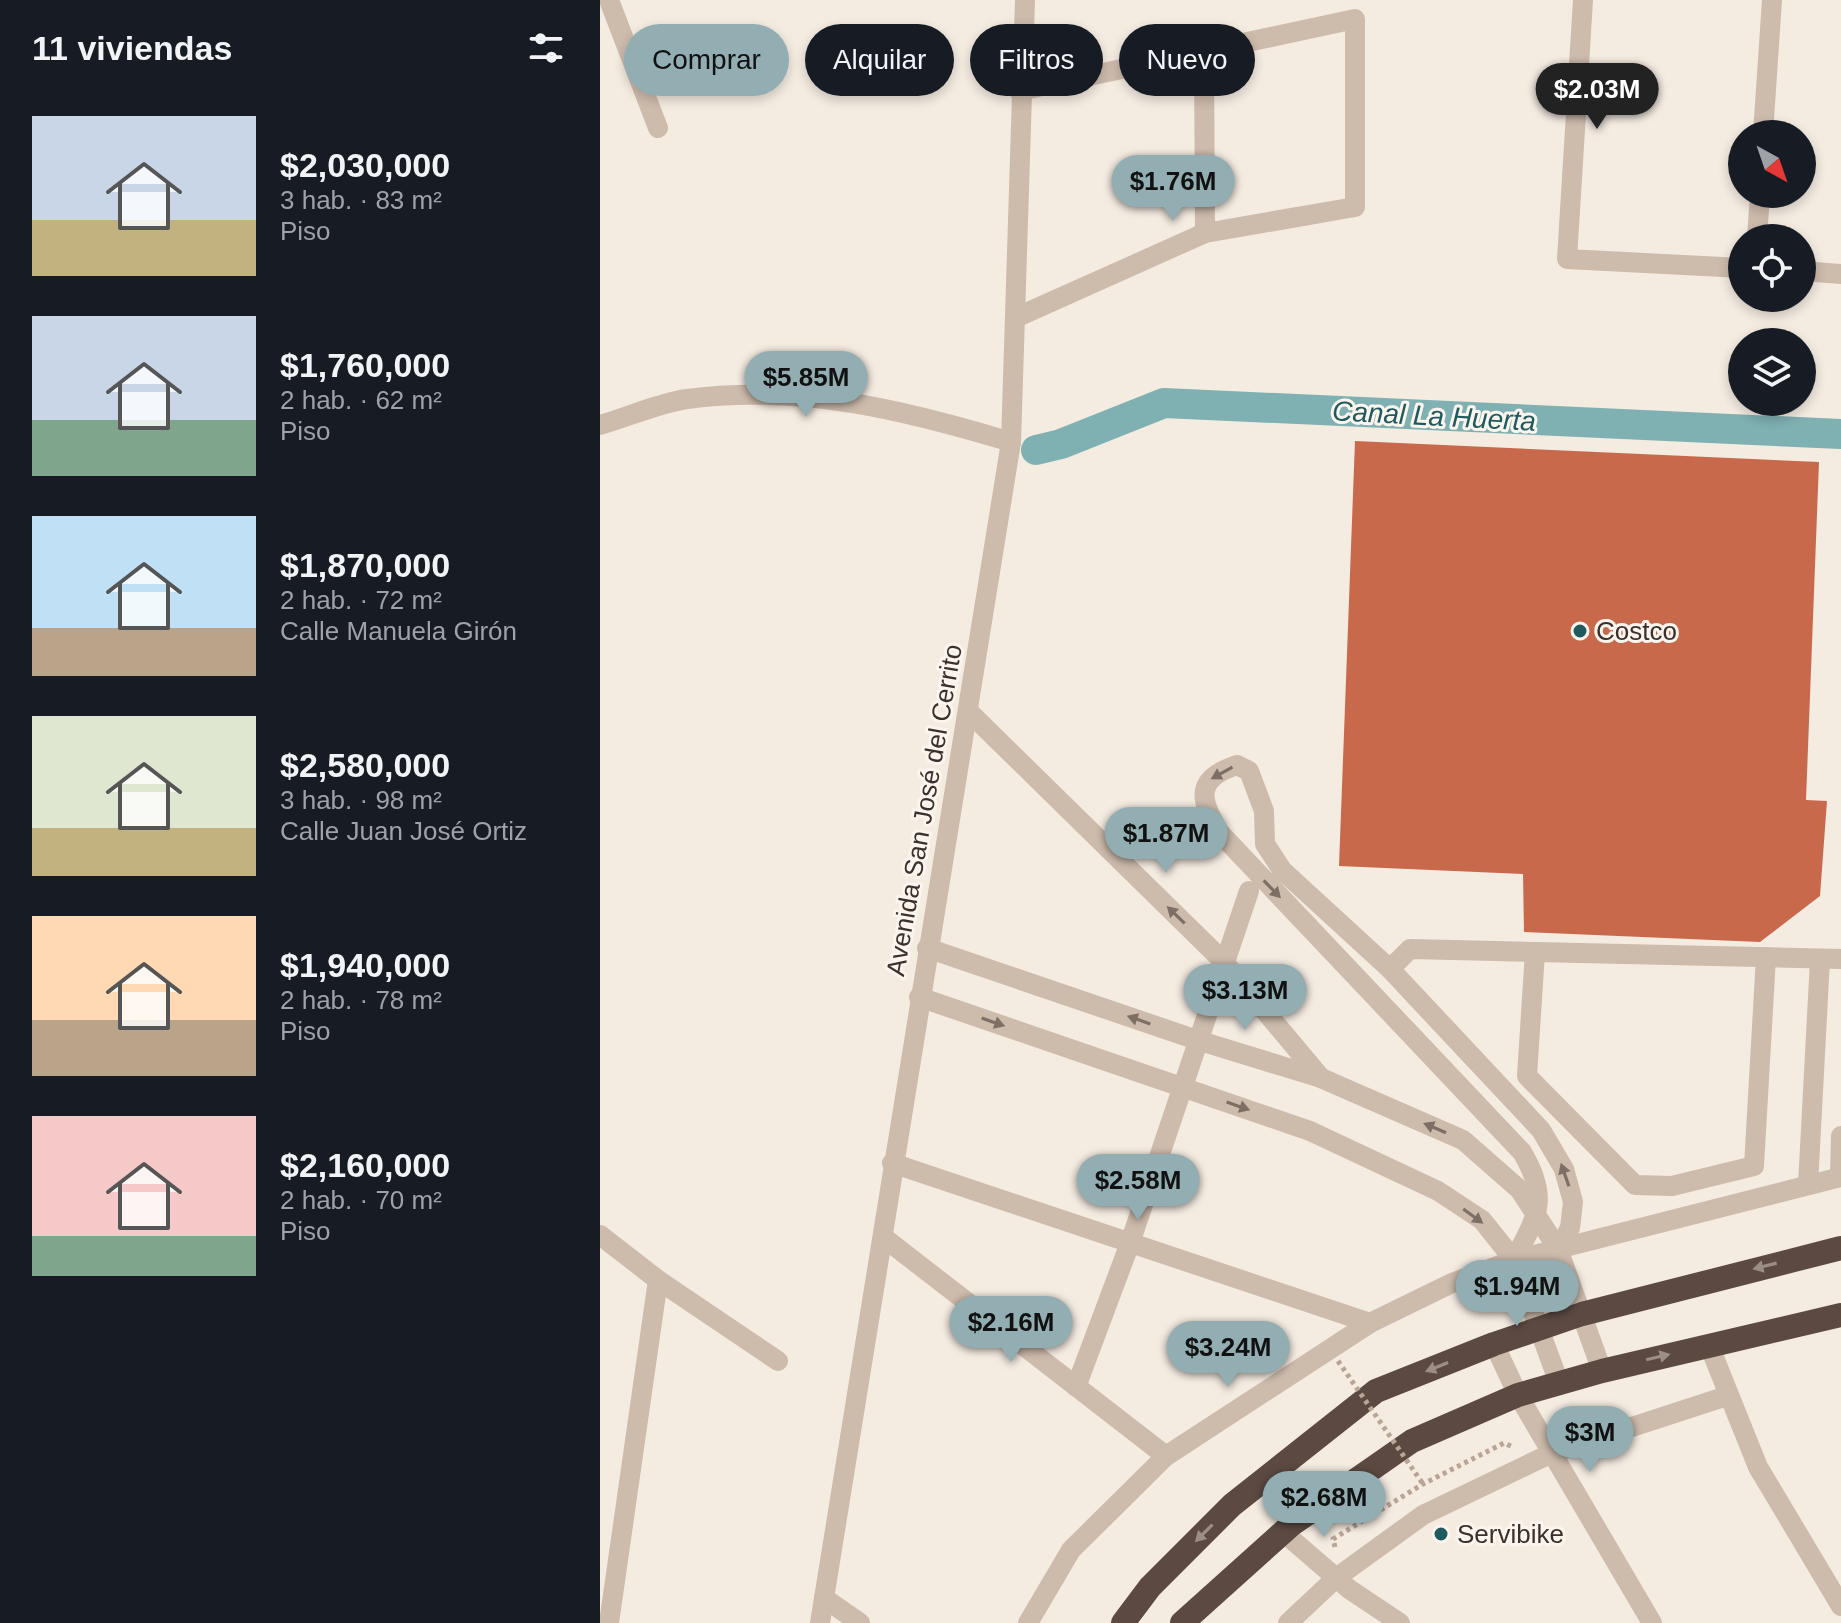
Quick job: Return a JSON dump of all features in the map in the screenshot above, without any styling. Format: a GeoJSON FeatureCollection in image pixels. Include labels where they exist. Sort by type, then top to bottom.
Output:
{"type":"FeatureCollection","features":[{"type":"Feature","properties":{"kind":"highway"},"geometry":{"type":"LineString","coordinates":[[1123,1623],[1150,1587],[1232,1505],[1376,1391],[1494,1344],[1582,1314],[1841,1248]]}},
{"type":"Feature","properties":{"kind":"highway"},"geometry":{"type":"LineString","coordinates":[[1182,1623],[1283,1532],[1412,1441],[1518,1395],[1602,1371],[1841,1315]]}},
{"type":"Feature","properties":{"kind":"street"},"geometry":{"type":"LineString","coordinates":[[609,0],[658,128]]}},
{"type":"Feature","properties":{"kind":"street","name":"Avenida San José del Cerrito"},"geometry":{"type":"LineString","coordinates":[[1023,24],[1025,0]]}},
{"type":"Feature","properties":{"kind":"street"},"geometry":{"type":"LineString","coordinates":[[1583,0],[1567,259],[1728,267]]}},
{"type":"Feature","properties":{"kind":"street"},"geometry":{"type":"LineString","coordinates":[[1764,120],[1772,0]]}},
{"type":"Feature","properties":{"kind":"street"},"geometry":{"type":"LineString","coordinates":[[1015,318],[1205,233],[1355,207],[1355,19],[1255,41]]}},
{"type":"Feature","properties":{"kind":"street","name":"Avenida San José del Cerrito"},"geometry":{"type":"LineString","coordinates":[[820,1623],[1011,442],[1019,96]]}},
{"type":"Feature","properties":{"kind":"street"},"geometry":{"type":"LineString","coordinates":[[1204,96],[1205,233]]}},
{"type":"Feature","properties":{"kind":"street"},"geometry":{"type":"LineString","coordinates":[[1816,272],[1841,274]]}},
{"type":"Feature","properties":{"kind":"street"},"geometry":{"type":"LineString","coordinates":[[600,425],[686,399],[794,395],[910,412],[1011,442]]}},
{"type":"Feature","properties":{"kind":"street"},"geometry":{"type":"LineString","coordinates":[[968,711],[1224,962],[1321,1078]]}},
{"type":"Feature","properties":{"kind":"street"},"geometry":{"type":"LineString","coordinates":[[1514,1260],[1537,1216],[1540,1198],[1536,1175],[1522,1152],[1219,832],[1204,807],[1203,790],[1212,777],[1237,765],[1249,771],[1264,811],[1265,844],[1282,870],[1390,969],[1541,1130],[1564,1169],[1573,1202],[1570,1228],[1558,1249]]}},
{"type":"Feature","properties":{"kind":"street"},"geometry":{"type":"LineString","coordinates":[[1076,1387],[1130,1243],[1249,891]]}},
{"type":"Feature","properties":{"kind":"street"},"geometry":{"type":"LineString","coordinates":[[927,948],[1197,1040],[1321,1078],[1463,1140],[1520,1190],[1558,1249],[1602,1371]]}},
{"type":"Feature","properties":{"kind":"street"},"geometry":{"type":"LineString","coordinates":[[1390,969],[1410,949],[1841,959]]}},
{"type":"Feature","properties":{"kind":"street"},"geometry":{"type":"LineString","coordinates":[[1535,952],[1527,1076],[1635,1185],[1660,1186],[1754,1166],[1766,957]]}},
{"type":"Feature","properties":{"kind":"street"},"geometry":{"type":"LineString","coordinates":[[1808,1185],[1820,960]]}},
{"type":"Feature","properties":{"kind":"street"},"geometry":{"type":"LineString","coordinates":[[919,997],[1310,1131],[1438,1191],[1482,1220],[1514,1260],[1559,1383]]}},
{"type":"Feature","properties":{"kind":"street"},"geometry":{"type":"LineString","coordinates":[[1028,1623],[1071,1550],[1166,1456],[1370,1323],[1452,1283],[1514,1260],[1840,1177],[1841,1136]]}},
{"type":"Feature","properties":{"kind":"street"},"geometry":{"type":"LineString","coordinates":[[892,1163],[1370,1323]]}},
{"type":"Feature","properties":{"kind":"street"},"geometry":{"type":"LineString","coordinates":[[600,1235],[658,1280],[778,1361]]}},
{"type":"Feature","properties":{"kind":"street"},"geometry":{"type":"LineString","coordinates":[[883,1237],[1166,1456]]}},
{"type":"Feature","properties":{"kind":"street"},"geometry":{"type":"LineString","coordinates":[[609,1623],[658,1280]]}},
{"type":"Feature","properties":{"kind":"street"},"geometry":{"type":"LineString","coordinates":[[1494,1344],[1518,1395],[1652,1623]]}},
{"type":"Feature","properties":{"kind":"street"},"geometry":{"type":"LineString","coordinates":[[1709,1345],[1758,1467],[1841,1606]]}},
{"type":"Feature","properties":{"kind":"street"},"geometry":{"type":"LineString","coordinates":[[1288,1623],[1342,1584],[1423,1515],[1552,1453],[1727,1396]]}},
{"type":"Feature","properties":{"kind":"street"},"geometry":{"type":"LineString","coordinates":[[1283,1532],[1342,1584],[1400,1623]]}},
{"type":"Feature","properties":{"kind":"street"},"geometry":{"type":"LineString","coordinates":[[824,1598],[860,1623]]}},
{"type":"Feature","properties":{"kind":"path"},"geometry":{"type":"LineString","coordinates":[[1338,1361],[1423,1484]]}},
{"type":"Feature","properties":{"kind":"building","name":"Costco"},"geometry":{"type":"Polygon","coordinates":[[[1355,441],[1819,462],[1806,800],[1827,801],[1820,896],[1760,942],[1524,932],[1523,874],[1339,866],[1355,441]]]}},
{"type":"Feature","properties":{"kind":"waterway","name":"Canal La Huerta"},"geometry":{"type":"LineString","coordinates":[[1036,450],[1061,444],[1164,403],[1841,434]]}},
{"type":"Feature","properties":{"kind":"place","name":"Costco"},"geometry":{"type":"Point","coordinates":[1580,631]}},
{"type":"Feature","properties":{"kind":"place","name":"Servibike"},"geometry":{"type":"Point","coordinates":[1441,1534]}}]}
